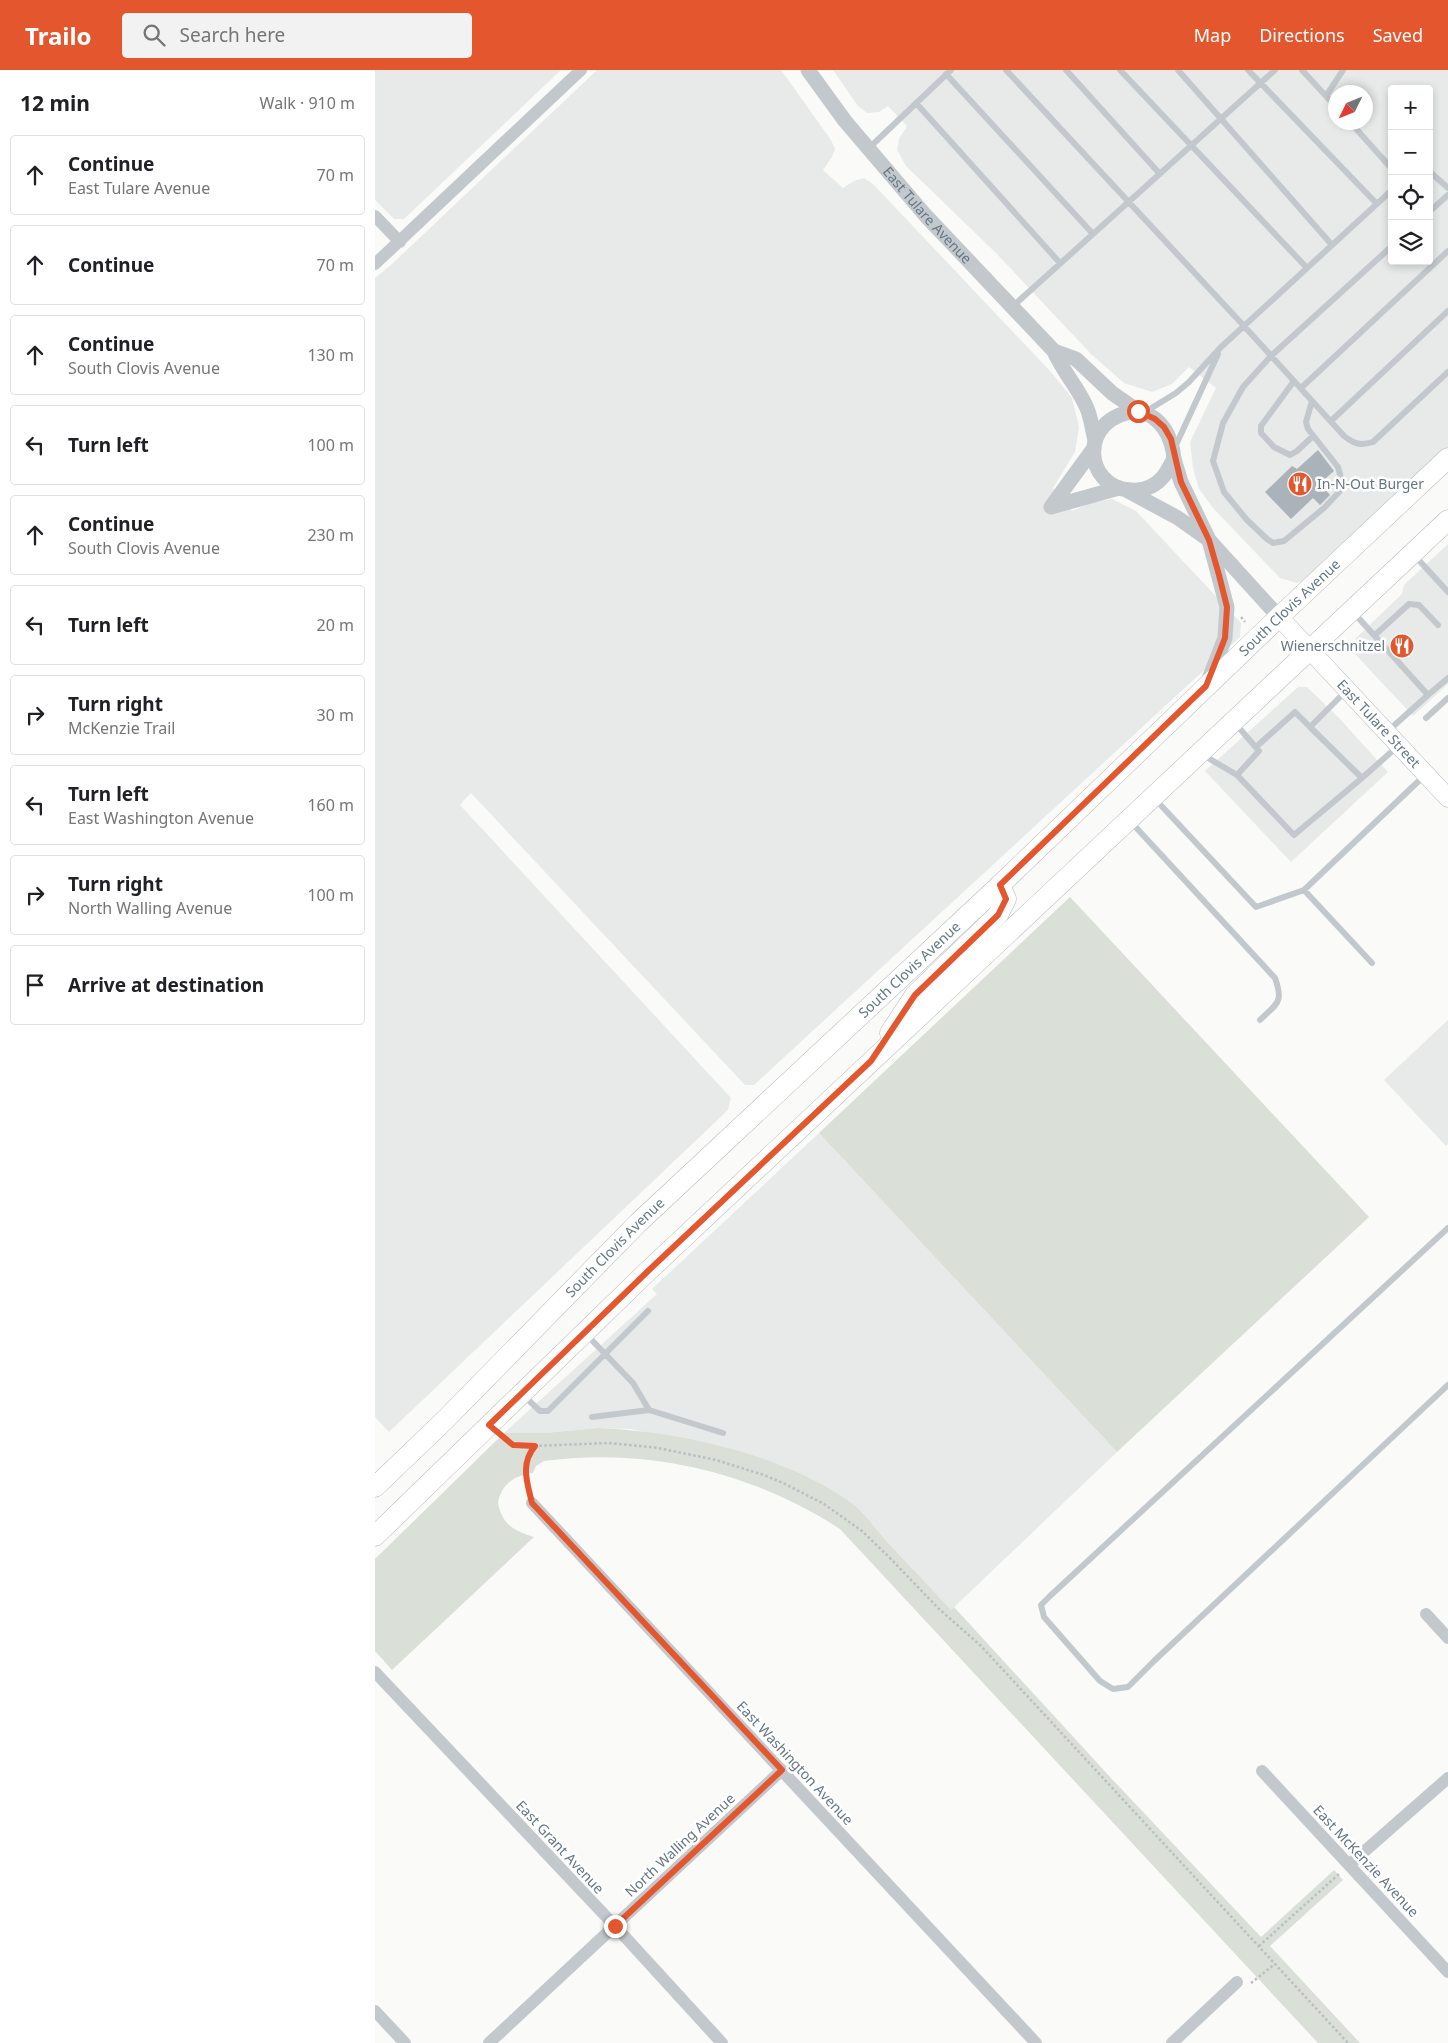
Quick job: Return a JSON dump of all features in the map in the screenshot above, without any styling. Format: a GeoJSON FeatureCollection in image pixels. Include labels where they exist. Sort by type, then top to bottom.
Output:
{"type":"FeatureCollection","features":[{"type":"Feature","properties":{"kind":"main road","name":"South Clovis Avenue"},"geometry":{"type":"LineString","coordinates":[[375,1487],[445,1420],[638,1223],[1000,885],[1279,616],[1448,458]]}},
{"type":"Feature","properties":{"kind":"main road"},"geometry":{"type":"LineString","coordinates":[[375,1536],[585,1332],[871,1061],[1448,520]]}},
{"type":"Feature","properties":{"kind":"main road","name":"East Tulare Avenue"},"geometry":{"type":"LineString","coordinates":[[1279,616],[1310,650]]}},
{"type":"Feature","properties":{"kind":"main road","name":"East Tulare Street"},"geometry":{"type":"LineString","coordinates":[[1310,650],[1448,798]]}},
{"type":"Feature","properties":{"kind":"main road"},"geometry":{"type":"LineString","coordinates":[[871,1061],[915,995],[998,915],[1006,899],[1000,885]]}},
{"type":"Feature","properties":{"kind":"street"},"geometry":{"type":"LineString","coordinates":[[375,264],[581,70]]}},
{"type":"Feature","properties":{"kind":"street","name":"East Tulare Avenue"},"geometry":{"type":"LineString","coordinates":[[809,70],[845,121],[868,149],[927,216],[1055,351],[1063,371],[1077,389],[1087,408],[1096,465],[1102,476],[1122,489],[1178,518],[1209,540],[1279,616]]}},
{"type":"Feature","properties":{"kind":"street"},"geometry":{"type":"LineString","coordinates":[[375,216],[400,242]]}},
{"type":"Feature","properties":{"kind":"street","name":"East Tulare Avenue"},"geometry":{"type":"LineString","coordinates":[[1055,351],[1076,359],[1112,393],[1164,427],[1171,439],[1181,482],[1209,540]]}},
{"type":"Feature","properties":{"kind":"street"},"geometry":{"type":"LineString","coordinates":[[1141,412],[1119,414],[1100,429],[1094,444],[1051,507],[1122,489],[1139,490],[1152,486],[1162,478],[1174,455]]}},
{"type":"Feature","properties":{"kind":"street"},"geometry":{"type":"LineString","coordinates":[[1206,686],[1225,638],[1227,615],[1227,607],[1209,540]]}},
{"type":"Feature","properties":{"kind":"street","name":"East Washington Avenue"},"geometry":{"type":"LineString","coordinates":[[532,1503],[1036,2043]]}},
{"type":"Feature","properties":{"kind":"street"},"geometry":{"type":"LineString","coordinates":[[1426,1614],[1448,1638]]}},
{"type":"Feature","properties":{"kind":"street","name":"East Grant Avenue"},"geometry":{"type":"LineString","coordinates":[[375,1672],[615,1926],[722,2043]]}},
{"type":"Feature","properties":{"kind":"street","name":"North Walling Avenue"},"geometry":{"type":"LineString","coordinates":[[489,2043],[782,1770]]}},
{"type":"Feature","properties":{"kind":"street","name":"East McKenzie Avenue"},"geometry":{"type":"LineString","coordinates":[[1262,1771],[1448,1972]]}},
{"type":"Feature","properties":{"kind":"street"},"geometry":{"type":"LineString","coordinates":[[1350,1864],[1448,1778]]}},
{"type":"Feature","properties":{"kind":"street"},"geometry":{"type":"LineString","coordinates":[[1172,2043],[1237,1982]]}},
{"type":"Feature","properties":{"kind":"street"},"geometry":{"type":"LineString","coordinates":[[375,2011],[405,2043]]}},
{"type":"Feature","properties":{"kind":"lane"},"geometry":{"type":"LineString","coordinates":[[1006,70],[1352,442],[1363,446],[1373,442],[1448,372]]}},
{"type":"Feature","properties":{"kind":"lane"},"geometry":{"type":"LineString","coordinates":[[1067,70],[1160,174]]}},
{"type":"Feature","properties":{"kind":"lane"},"geometry":{"type":"LineString","coordinates":[[1120,70],[1307,268]]}},
{"type":"Feature","properties":{"kind":"lane"},"geometry":{"type":"LineString","coordinates":[[1177,70],[1332,245]]}},
{"type":"Feature","properties":{"kind":"lane"},"geometry":{"type":"LineString","coordinates":[[1248,70],[1377,204]]}},
{"type":"Feature","properties":{"kind":"lane"},"geometry":{"type":"LineString","coordinates":[[1012,307],[1275,70]]}},
{"type":"Feature","properties":{"kind":"lane"},"geometry":{"type":"LineString","coordinates":[[1302,70],[1328,99]]}},
{"type":"Feature","properties":{"kind":"lane"},"geometry":{"type":"LineString","coordinates":[[1325,96],[1343,70]]}},
{"type":"Feature","properties":{"kind":"lane"},"geometry":{"type":"LineString","coordinates":[[868,149],[948,72],[1093,234]]}},
{"type":"Feature","properties":{"kind":"lane"},"geometry":{"type":"LineString","coordinates":[[916,103],[1060,263]]}},
{"type":"Feature","properties":{"kind":"lane"},"geometry":{"type":"LineString","coordinates":[[1357,130],[1388,164]]}},
{"type":"Feature","properties":{"kind":"lane"},"geometry":{"type":"LineString","coordinates":[[1433,175],[1448,188]]}},
{"type":"Feature","properties":{"kind":"lane"},"geometry":{"type":"LineString","coordinates":[[1141,412],[1176,393],[1189,382],[1220,348],[1388,194]]}},
{"type":"Feature","properties":{"kind":"lane"},"geometry":{"type":"LineString","coordinates":[[1433,208],[1448,195]]}},
{"type":"Feature","properties":{"kind":"lane"},"geometry":{"type":"LineString","coordinates":[[1312,400],[1307,422],[1308,429],[1338,466],[1341,478],[1340,491],[1335,499],[1284,541],[1273,543],[1247,520],[1224,492],[1213,461],[1223,423],[1243,387],[1271,356],[1388,250]]}},
{"type":"Feature","properties":{"kind":"lane"},"geometry":{"type":"LineString","coordinates":[[1301,388],[1448,251]]}},
{"type":"Feature","properties":{"kind":"lane"},"geometry":{"type":"LineString","coordinates":[[1331,421],[1448,311]]}},
{"type":"Feature","properties":{"kind":"lane"},"geometry":{"type":"LineString","coordinates":[[1174,455],[1220,348]]}},
{"type":"Feature","properties":{"kind":"lane"},"geometry":{"type":"LineString","coordinates":[[1294,381],[1261,426],[1261,433],[1273,447],[1290,455],[1313,436]]}},
{"type":"Feature","properties":{"kind":"lane"},"geometry":{"type":"LineString","coordinates":[[1413,553],[1448,592]]}},
{"type":"Feature","properties":{"kind":"lane"},"geometry":{"type":"LineString","coordinates":[[1375,635],[1409,604],[1419,604],[1438,625]]}},
{"type":"Feature","properties":{"kind":"lane"},"geometry":{"type":"LineString","coordinates":[[1352,610],[1428,695]]}},
{"type":"Feature","properties":{"kind":"lane"},"geometry":{"type":"LineString","coordinates":[[1386,733],[1448,678]]}},
{"type":"Feature","properties":{"kind":"lane"},"geometry":{"type":"LineString","coordinates":[[1310,727],[1347,690]]}},
{"type":"Feature","properties":{"kind":"lane"},"geometry":{"type":"LineString","coordinates":[[1426,718],[1448,698]]}},
{"type":"Feature","properties":{"kind":"lane"},"geometry":{"type":"LineString","coordinates":[[1255,747],[1295,712],[1362,778]]}},
{"type":"Feature","properties":{"kind":"lane"},"geometry":{"type":"LineString","coordinates":[[1234,722],[1259,751],[1237,775]]}},
{"type":"Feature","properties":{"kind":"lane"},"geometry":{"type":"LineString","coordinates":[[1200,753],[1237,775],[1294,835],[1398,746]]}},
{"type":"Feature","properties":{"kind":"lane"},"geometry":{"type":"LineString","coordinates":[[1153,797],[1256,907],[1304,890],[1426,774]]}},
{"type":"Feature","properties":{"kind":"lane"},"geometry":{"type":"LineString","coordinates":[[1129,820],[1275,978],[1281,993],[1278,1002],[1260,1020]]}},
{"type":"Feature","properties":{"kind":"lane"},"geometry":{"type":"LineString","coordinates":[[1304,890],[1371,963]]}},
{"type":"Feature","properties":{"kind":"lane"},"geometry":{"type":"LineString","coordinates":[[1448,1228],[1050,1596],[1041,1605],[1044,1617],[1100,1681],[1113,1689],[1128,1687],[1154,1660],[1448,1386]]}},
{"type":"Feature","properties":{"kind":"lane"},"geometry":{"type":"LineString","coordinates":[[522,1394],[540,1411],[548,1411],[648,1311]]}},
{"type":"Feature","properties":{"kind":"lane"},"geometry":{"type":"LineString","coordinates":[[585,1332],[633,1383],[649,1410]]}},
{"type":"Feature","properties":{"kind":"lane"},"geometry":{"type":"LineString","coordinates":[[592,1417],[649,1410],[723,1433]]}},
{"type":"Feature","properties":{"kind":"path"},"geometry":{"type":"LineString","coordinates":[[489,1425],[513,1445],[633,1444],[681,1452],[764,1475],[804,1493],[844,1517],[877,1545],[938,1608],[981,1646],[1349,2043]]}},
{"type":"Feature","properties":{"kind":"path"},"geometry":{"type":"LineString","coordinates":[[532,1503],[526,1477],[526,1464],[528,1455],[535,1446]]}},
{"type":"Feature","properties":{"kind":"path"},"geometry":{"type":"LineString","coordinates":[[1259,1946],[1350,1864]]}},
{"type":"Feature","properties":{"kind":"path"},"geometry":{"type":"LineString","coordinates":[[1237,1982],[1251,1984],[1275,1964]]}},
{"type":"Feature","properties":{"kind":"shaded area"},"geometry":{"type":"Polygon","coordinates":[[[375,70],[561,70],[404,219],[394,219],[375,200],[375,70]]]}},
{"type":"Feature","properties":{"kind":"shaded area"},"geometry":{"type":"Polygon","coordinates":[[[597,70],[781,70],[831,140],[835,149],[823,170],[843,188],[854,181],[864,178],[873,184],[1051,372],[1072,398],[1079,427],[1075,452],[1053,488],[1072,511],[1090,503],[1112,499],[1136,511],[1241,623],[1240,637],[754,1085],[745,1085],[471,793],[460,805],[731,1098],[728,1110],[389,1432],[375,1417],[375,278],[597,70]]]}},
{"type":"Feature","properties":{"kind":"shaded area"},"geometry":{"type":"Polygon","coordinates":[[[833,70],[1448,70],[1448,447],[1310,577],[1297,583],[1280,578],[1213,508],[1199,489],[1193,468],[1190,442],[1216,388],[1189,367],[1172,384],[1152,392],[1124,383],[1091,354],[997,254],[906,166],[897,150],[899,139],[907,126],[888,106],[879,112],[867,113],[858,106],[833,70]]]}},
{"type":"Feature","properties":{"kind":"shaded area","name":"Wienerschnitzel"},"geometry":{"type":"Polygon","coordinates":[[[1448,544],[1448,684],[1413,716],[1355,654],[1356,638],[1402,594],[1404,585],[1448,544]]]}},
{"type":"Feature","properties":{"kind":"shaded area"},"geometry":{"type":"Polygon","coordinates":[[[1298,687],[1307,687],[1339,718],[1388,772],[1291,862],[1205,771],[1298,687]]]}},
{"type":"Feature","properties":{"kind":"shaded area"},"geometry":{"type":"Polygon","coordinates":[[[1070,897],[1369,1217],[1117,1452],[819,1133],[1070,897]]]}},
{"type":"Feature","properties":{"kind":"shaded area"},"geometry":{"type":"Polygon","coordinates":[[[1448,1020],[1448,1144],[1446,1146],[1384,1080],[1448,1020]]]}},
{"type":"Feature","properties":{"kind":"shaded area"},"geometry":{"type":"Polygon","coordinates":[[[819,1133],[1117,1452],[951,1610],[854,1505],[779,1465],[631,1429],[598,1428],[545,1433],[504,1433],[657,1294],[652,1289],[819,1133]]]}},
{"type":"Feature","properties":{"kind":"shaded area"},"geometry":{"type":"Polygon","coordinates":[[[598,1428],[662,1434],[731,1449],[797,1472],[853,1504],[951,1610],[954,1607],[1111,1778],[1261,1937],[1334,1870],[1343,1880],[1270,1946],[1360,2043],[1318,2043],[840,1529],[806,1509],[771,1492],[698,1468],[660,1461],[622,1458],[583,1458],[544,1461],[536,1466],[533,1473],[520,1476],[509,1482],[502,1491],[498,1503],[503,1517],[510,1526],[534,1537],[392,1670],[375,1651],[375,1559],[504,1433],[545,1433],[598,1428]]]}},
{"type":"Feature","properties":{"kind":"building","name":"In-N-Out Burger"},"geometry":{"type":"Polygon","coordinates":[[[1318,450],[1334,471],[1326,478],[1325,489],[1330,495],[1320,505],[1313,498],[1291,519],[1265,492],[1292,466],[1297,469],[1318,450]]]}},
{"type":"Feature","properties":{"kind":"place","name":"In-N-Out Burger"},"geometry":{"type":"Point","coordinates":[1300,484]}},
{"type":"Feature","properties":{"kind":"place","name":"Wienerschnitzel"},"geometry":{"type":"Point","coordinates":[1402,646]}},
{"type":"Feature","properties":{"kind":"route"},"geometry":{"type":"LineString","coordinates":[[615,1926],[782,1770],[532,1503],[526,1477],[526,1464],[528,1455],[535,1446],[513,1445],[489,1425],[647,1272],[871,1061],[915,995],[998,915],[1006,899],[1000,885],[1206,686],[1225,638],[1227,607],[1209,540],[1181,482],[1171,439],[1164,427],[1155,419],[1138,411]]}}]}
